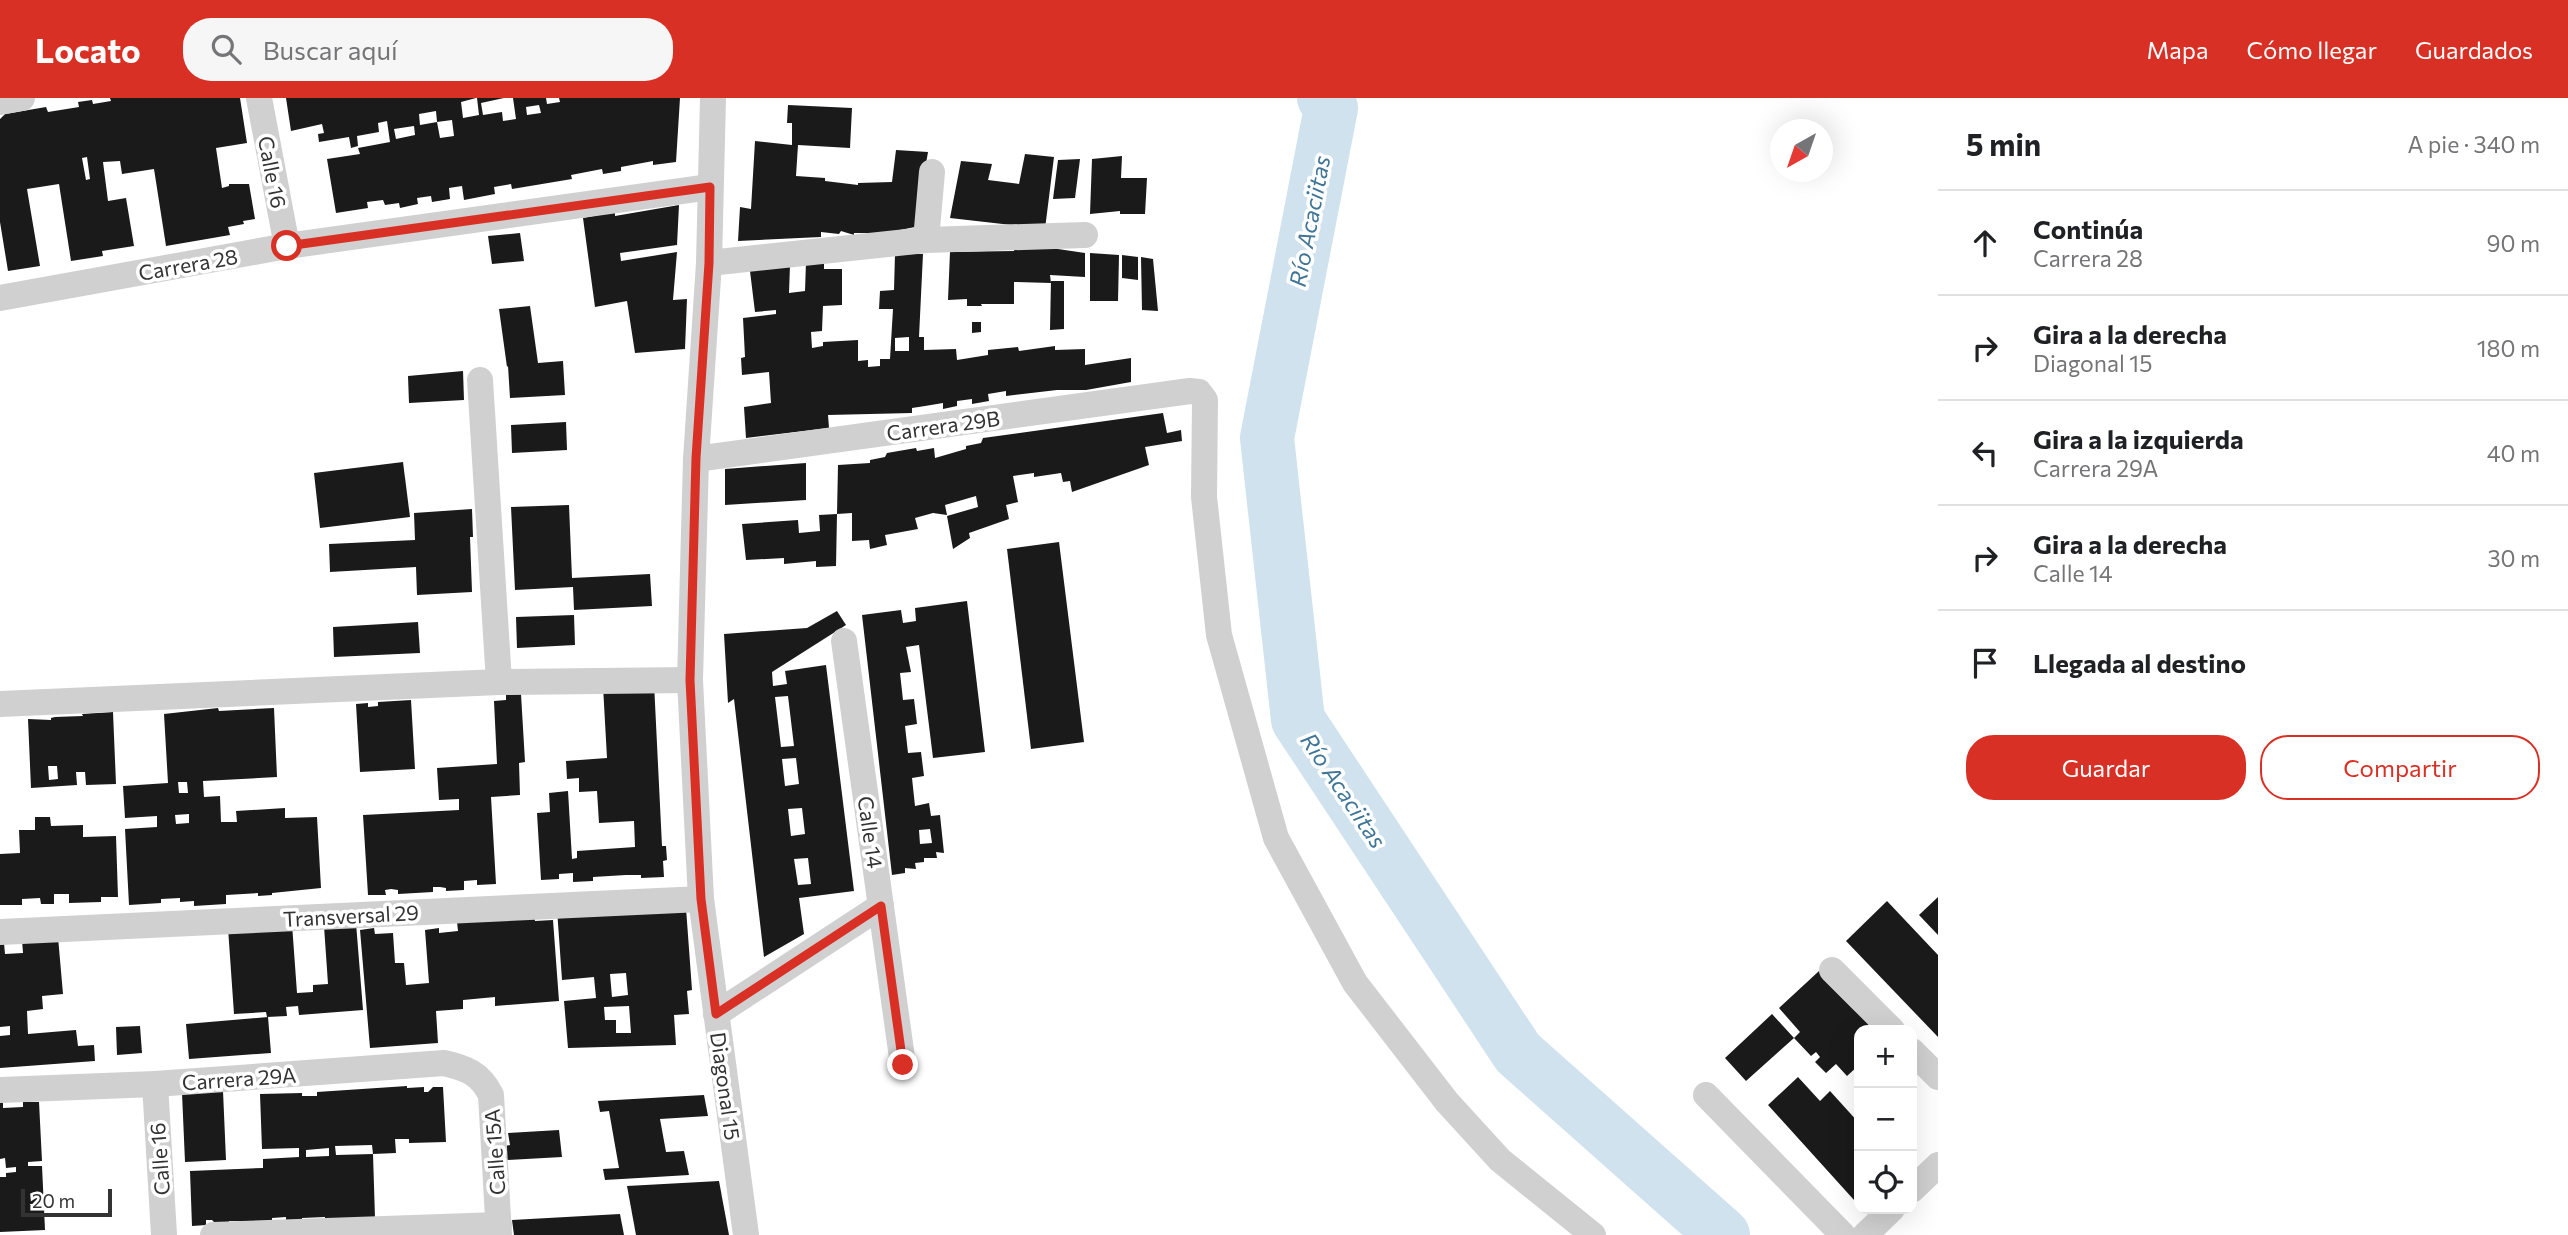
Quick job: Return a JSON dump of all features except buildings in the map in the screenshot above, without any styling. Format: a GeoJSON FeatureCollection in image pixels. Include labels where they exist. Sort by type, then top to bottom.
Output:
{"type":"FeatureCollection","features":[{"type":"Feature","properties":{"kind":"street"},"geometry":{"type":"LineString","coordinates":[[0,102],[22,98]]}},
{"type":"Feature","properties":{"kind":"street","name":"Calle 16"},"geometry":{"type":"LineString","coordinates":[[259,98],[287,246]]}},
{"type":"Feature","properties":{"kind":"street","name":"Diagonal 15"},"geometry":{"type":"LineString","coordinates":[[713,98],[709,263],[696,458],[690,680],[701,899],[746,1235]]}},
{"type":"Feature","properties":{"kind":"street"},"geometry":{"type":"LineString","coordinates":[[926,240],[932,172]]}},
{"type":"Feature","properties":{"kind":"street","name":"Carrera 28"},"geometry":{"type":"LineString","coordinates":[[0,298],[287,246],[710,187]]}},
{"type":"Feature","properties":{"kind":"street"},"geometry":{"type":"LineString","coordinates":[[709,263],[926,240],[1085,235]]}},
{"type":"Feature","properties":{"kind":"street"},"geometry":{"type":"LineString","coordinates":[[480,380],[499,682]]}},
{"type":"Feature","properties":{"kind":"street","name":"Carrera 29B"},"geometry":{"type":"LineString","coordinates":[[696,458],[1190,391],[1199,393],[1205,400],[1204,497],[1219,635],[1276,838],[1355,983],[1447,1102],[1500,1160],[1593,1235]]}},
{"type":"Feature","properties":{"kind":"street","name":"Calle 14"},"geometry":{"type":"LineString","coordinates":[[844,641],[903,1065]]}},
{"type":"Feature","properties":{"kind":"street"},"geometry":{"type":"LineString","coordinates":[[0,704],[499,682],[690,680]]}},
{"type":"Feature","properties":{"kind":"street","name":"Transversal 29"},"geometry":{"type":"LineString","coordinates":[[0,932],[701,899]]}},
{"type":"Feature","properties":{"kind":"street"},"geometry":{"type":"LineString","coordinates":[[716,1014],[881,906]]}},
{"type":"Feature","properties":{"kind":"street"},"geometry":{"type":"LineString","coordinates":[[1832,970],[1887,1025]]}},
{"type":"Feature","properties":{"kind":"street"},"geometry":{"type":"LineString","coordinates":[[1917,1056],[1938,1077]]}},
{"type":"Feature","properties":{"kind":"street","name":"Carrera 29A"},"geometry":{"type":"LineString","coordinates":[[0,1090],[155,1084],[444,1063],[476,1074]]}},
{"type":"Feature","properties":{"kind":"street","name":"Calle 15A"},"geometry":{"type":"LineString","coordinates":[[476,1074],[491,1094],[499,1230]]}},
{"type":"Feature","properties":{"kind":"street","name":"Calle 16"},"geometry":{"type":"LineString","coordinates":[[155,1084],[164,1235]]}},
{"type":"Feature","properties":{"kind":"street"},"geometry":{"type":"LineString","coordinates":[[1706,1095],[1843,1235]]}},
{"type":"Feature","properties":{"kind":"street"},"geometry":{"type":"LineString","coordinates":[[1917,1185],[1938,1165]]}},
{"type":"Feature","properties":{"kind":"street"},"geometry":{"type":"LineString","coordinates":[[1865,1235],[1887,1214]]}},
{"type":"Feature","properties":{"kind":"street"},"geometry":{"type":"LineString","coordinates":[[213,1235],[499,1230]]}},
{"type":"Feature","properties":{"kind":"waterway","name":"Río Acaciitas"},"geometry":{"type":"LineString","coordinates":[[1324,98],[1331,108],[1267,438],[1298,720],[1518,1053],[1723,1235]]}},
{"type":"Feature","properties":{"kind":"route"},"geometry":{"type":"LineString","coordinates":[[287,246],[710,187],[709,263],[696,458],[690,680],[701,899],[716,1014],[881,906],[903,1065]]}}]}
